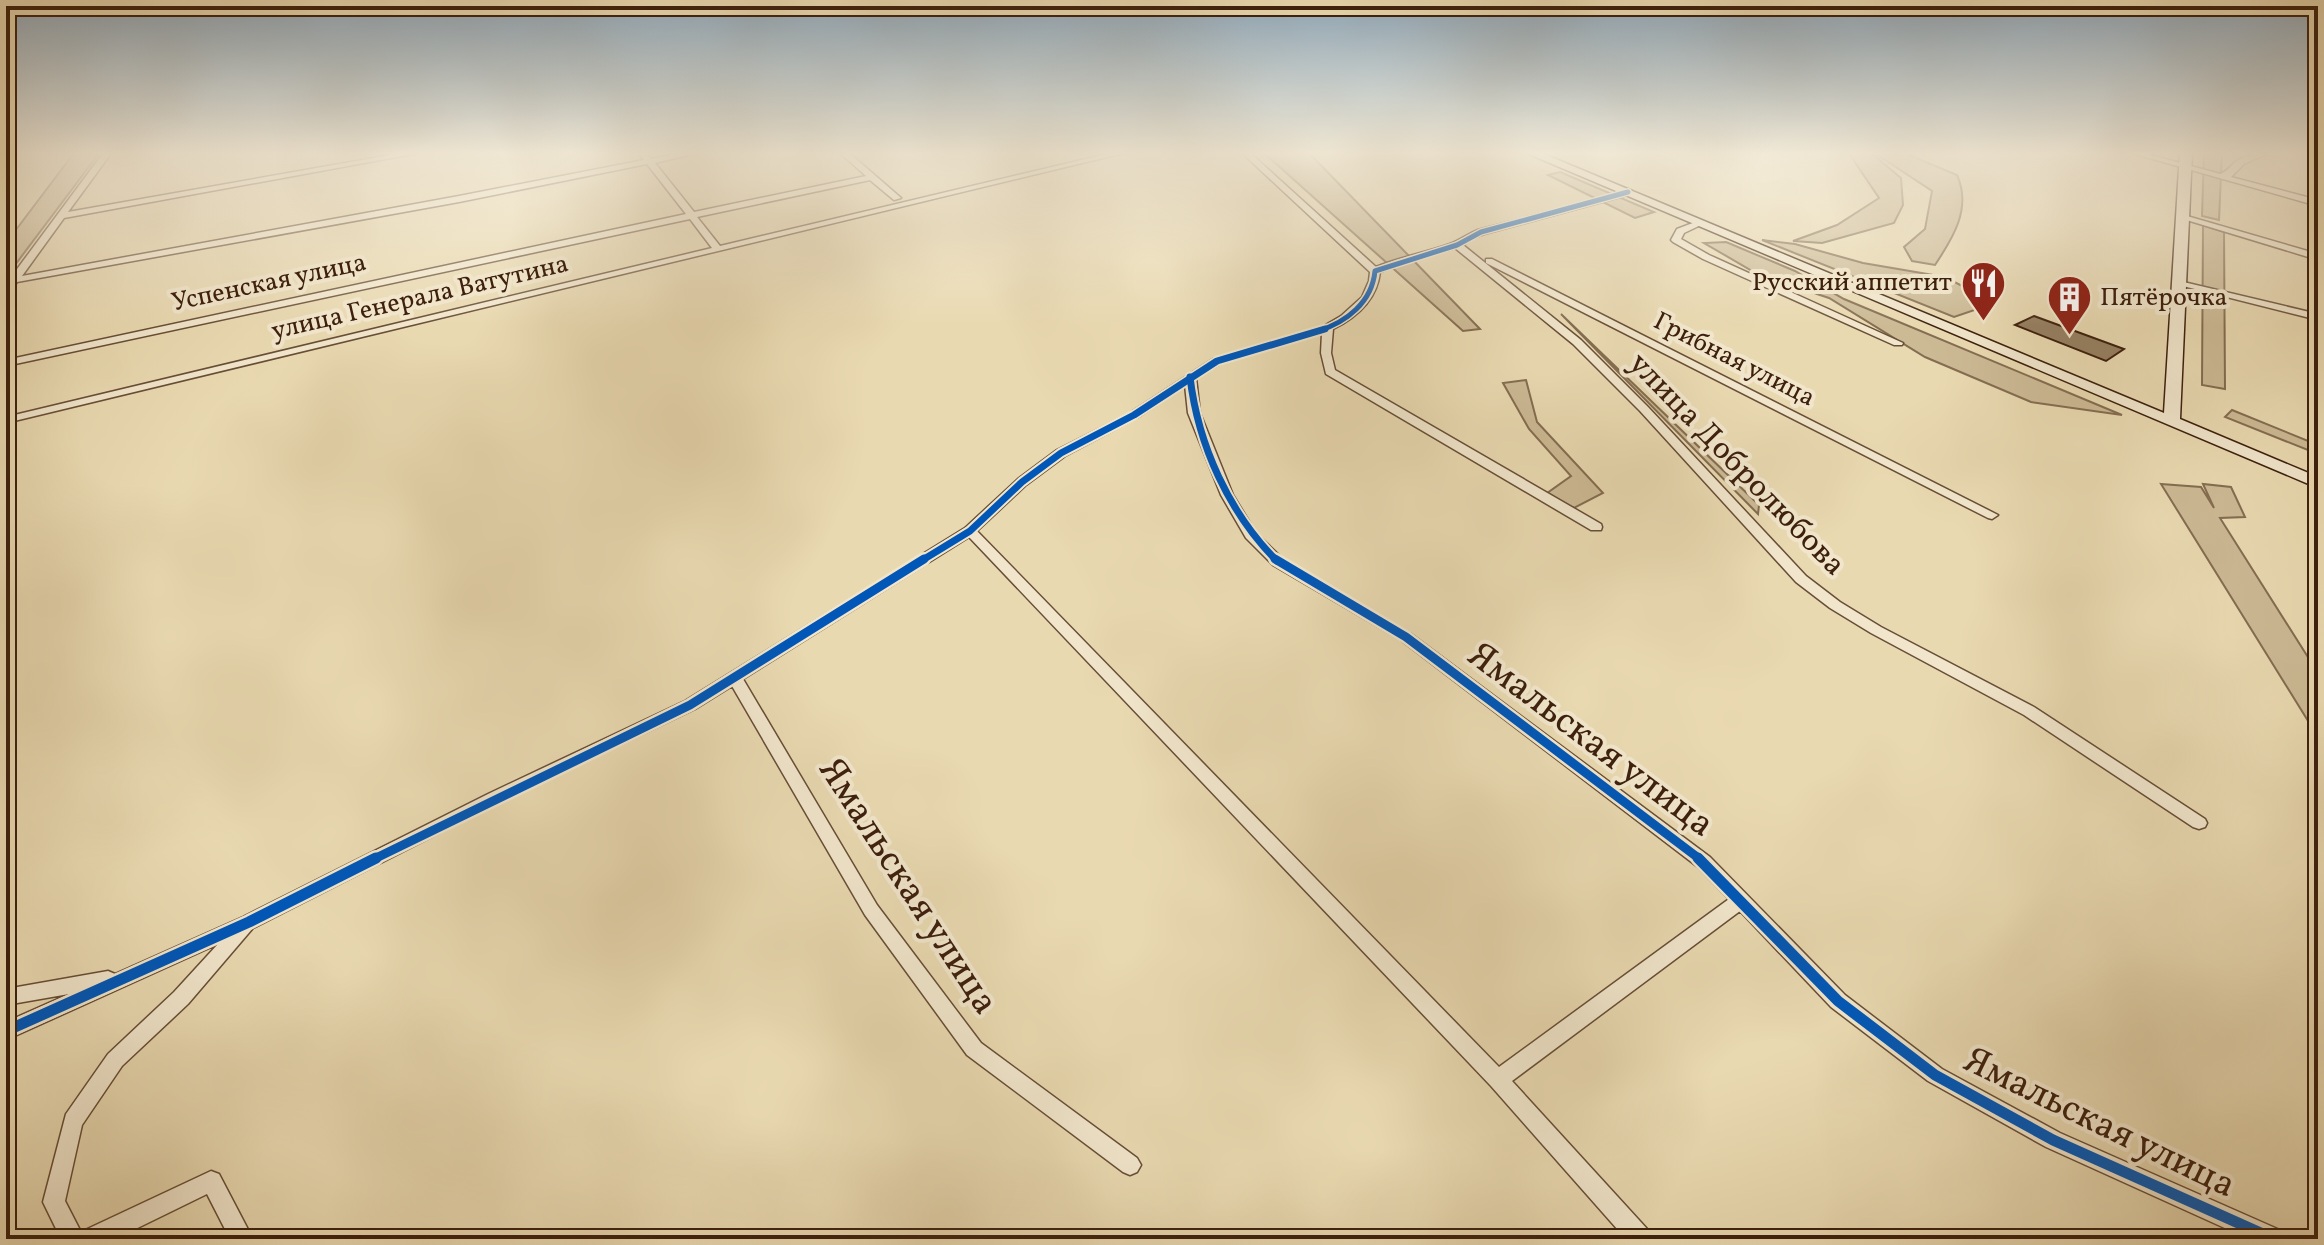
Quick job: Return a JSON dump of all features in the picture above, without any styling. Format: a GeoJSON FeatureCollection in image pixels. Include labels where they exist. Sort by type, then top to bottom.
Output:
{"type":"FeatureCollection","features":[{"type":"Feature","properties":{"kind":"main road"},"geometry":{"type":"LineString","coordinates":[[1671,210],[2318,483]]}},
{"type":"Feature","properties":{"kind":"main road"},"geometry":{"type":"LineString","coordinates":[[2172,423],[2183,210]]}},
{"type":"Feature","properties":{"kind":"street"},"geometry":{"type":"LineString","coordinates":[[6,291],[65,210]]}},
{"type":"Feature","properties":{"kind":"street"},"geometry":{"type":"LineString","coordinates":[[61,216],[93,210]]}},
{"type":"Feature","properties":{"kind":"street"},"geometry":{"type":"LineString","coordinates":[[14,280],[388,210]]}},
{"type":"Feature","properties":{"kind":"street"},"geometry":{"type":"LineString","coordinates":[[688,210],[718,249]]}},
{"type":"Feature","properties":{"kind":"street","name":"Успенская улица"},"geometry":{"type":"LineString","coordinates":[[6,363],[705,210]]}},
{"type":"Feature","properties":{"kind":"street","name":"улица Генерала Ватутина"},"geometry":{"type":"LineString","coordinates":[[6,420],[881,210]]}},
{"type":"Feature","properties":{"kind":"street"},"geometry":{"type":"LineString","coordinates":[[6,1031],[249,922],[494,798],[690,705],[970,531],[1022,482],[1061,453],[1134,415],[1217,361],[1328,328],[1345,320],[1363,304],[1375,280],[1375,271],[1308,210]]}},
{"type":"Feature","properties":{"kind":"street"},"geometry":{"type":"LineString","coordinates":[[1375,271],[1457,245],[1481,232],[1561,210]]}},
{"type":"Feature","properties":{"kind":"street"},"geometry":{"type":"LineString","coordinates":[[2183,216],[2318,257]]}},
{"type":"Feature","properties":{"kind":"street"},"geometry":{"type":"LineString","coordinates":[[1701,223],[1680,231],[1676,240],[1706,257],[1898,343]]}},
{"type":"Feature","properties":{"kind":"street","name":"Грибная улица"},"geometry":{"type":"LineString","coordinates":[[1457,245],[1992,515]]}},
{"type":"Feature","properties":{"kind":"street","name":"улица Добролюбова"},"geometry":{"type":"LineString","coordinates":[[1457,245],[1577,342],[1812,588],[1876,630],[2029,711],[2199,823]]}},
{"type":"Feature","properties":{"kind":"street"},"geometry":{"type":"LineString","coordinates":[[2178,282],[2318,317]]}},
{"type":"Feature","properties":{"kind":"street"},"geometry":{"type":"LineString","coordinates":[[1328,328],[1326,353],[1330,372],[1596,527]]}},
{"type":"Feature","properties":{"kind":"street","name":"Ямальская улица"},"geometry":{"type":"LineString","coordinates":[[1190,377],[1194,413],[1227,495],[1251,535],[1278,562],[1406,637],[1704,862],[1838,1001],[1935,1075],[2053,1140],[2274,1239]]}},
{"type":"Feature","properties":{"kind":"street"},"geometry":{"type":"LineString","coordinates":[[970,531],[1498,1080],[1641,1239]]}},
{"type":"Feature","properties":{"kind":"street","name":"Ямальская улица"},"geometry":{"type":"LineString","coordinates":[[734,677],[871,910],[974,1049],[1130,1165]]}},
{"type":"Feature","properties":{"kind":"street"},"geometry":{"type":"LineString","coordinates":[[1498,1080],[1741,900]]}},
{"type":"Feature","properties":{"kind":"street"},"geometry":{"type":"LineString","coordinates":[[73,1239],[54,1202],[73,1121],[115,1060],[181,998],[249,922]]}},
{"type":"Feature","properties":{"kind":"street"},"geometry":{"type":"LineString","coordinates":[[6,997],[132,975]]}},
{"type":"Feature","properties":{"kind":"street"},"geometry":{"type":"LineString","coordinates":[[91,1239],[211,1181],[242,1239]]}},
{"type":"Feature","properties":{"kind":"shaded area"},"geometry":{"type":"Polygon","coordinates":[[[31,210],[56,210],[6,277],[6,243],[31,210]]]}},
{"type":"Feature","properties":{"kind":"shaded area"},"geometry":{"type":"Polygon","coordinates":[[[1328,210],[1364,210],[1480,329],[1463,331],[1328,210]]]}},
{"type":"Feature","properties":{"kind":"shaded area"},"geometry":{"type":"Polygon","coordinates":[[[1619,210],[1654,212],[1635,218],[1619,210]]]}},
{"type":"Feature","properties":{"kind":"shaded area"},"geometry":{"type":"Polygon","coordinates":[[[1860,210],[1900,210],[1894,223],[1822,243],[1793,241],[1837,225],[1860,210]]]}},
{"type":"Feature","properties":{"kind":"shaded area"},"geometry":{"type":"Polygon","coordinates":[[[1928,210],[1961,210],[1954,233],[1935,265],[1912,261],[1904,247],[1925,229],[1928,210]]]}},
{"type":"Feature","properties":{"kind":"shaded area"},"geometry":{"type":"Polygon","coordinates":[[[2202,210],[2219,210],[2219,220],[2202,216],[2202,210]]]}},
{"type":"Feature","properties":{"kind":"shaded area"},"geometry":{"type":"Polygon","coordinates":[[[2203,225],[2224,232],[2225,389],[2202,385],[2203,225]]]}},
{"type":"Feature","properties":{"kind":"shaded area"},"geometry":{"type":"Polygon","coordinates":[[[1762,240],[1795,244],[1863,263],[1945,277],[1995,303],[1954,317],[1762,240]]]}},
{"type":"Feature","properties":{"kind":"shaded area"},"geometry":{"type":"Polygon","coordinates":[[[1726,242],[1795,271],[1844,299],[2122,415],[2031,402],[1925,357],[1829,298],[1759,275],[1704,243],[1726,242]]]}},
{"type":"Feature","properties":{"kind":"shaded area"},"geometry":{"type":"Polygon","coordinates":[[[1561,314],[1759,505],[1758,514],[1561,314]]]}},
{"type":"Feature","properties":{"kind":"shaded area"},"geometry":{"type":"Polygon","coordinates":[[[1526,380],[1537,422],[1603,493],[1574,508],[1543,496],[1571,476],[1529,429],[1503,383],[1526,380]]]}},
{"type":"Feature","properties":{"kind":"shaded area"},"geometry":{"type":"Polygon","coordinates":[[[2232,410],[2318,445],[2318,454],[2225,417],[2232,410]]]}},
{"type":"Feature","properties":{"kind":"shaded area"},"geometry":{"type":"Polygon","coordinates":[[[2161,484],[2201,487],[2214,508],[2203,484],[2231,487],[2245,517],[2220,518],[2318,673],[2318,737],[2161,484]]]}},
{"type":"Feature","properties":{"kind":"building","name":"Пятёрочка"},"geometry":{"type":"Polygon","coordinates":[[[2034,316],[2124,349],[2106,361],[2015,325],[2034,316]]]}},
{"type":"Feature","properties":{"kind":"cycle path"},"geometry":{"type":"LineString","coordinates":[[6,1031],[249,922],[494,798],[690,705],[970,531],[1022,482],[1061,453],[1134,415],[1217,361],[1328,328],[1345,318],[1366,298],[1375,271],[1457,245],[1481,232],[1561,210]]}},
{"type":"Feature","properties":{"kind":"cycle path"},"geometry":{"type":"LineString","coordinates":[[1190,377],[1194,413],[1227,495],[1251,535],[1278,562],[1406,637],[1704,862],[1838,1001],[1935,1075],[2053,1140],[2274,1239]]}},
{"type":"Feature","properties":{"kind":"place","name":"Русский аппетит"},"geometry":{"type":"Point","coordinates":[1983,322]}},
{"type":"Feature","properties":{"kind":"place","name":"Пятёрочка"},"geometry":{"type":"Point","coordinates":[2069,337]}}]}
